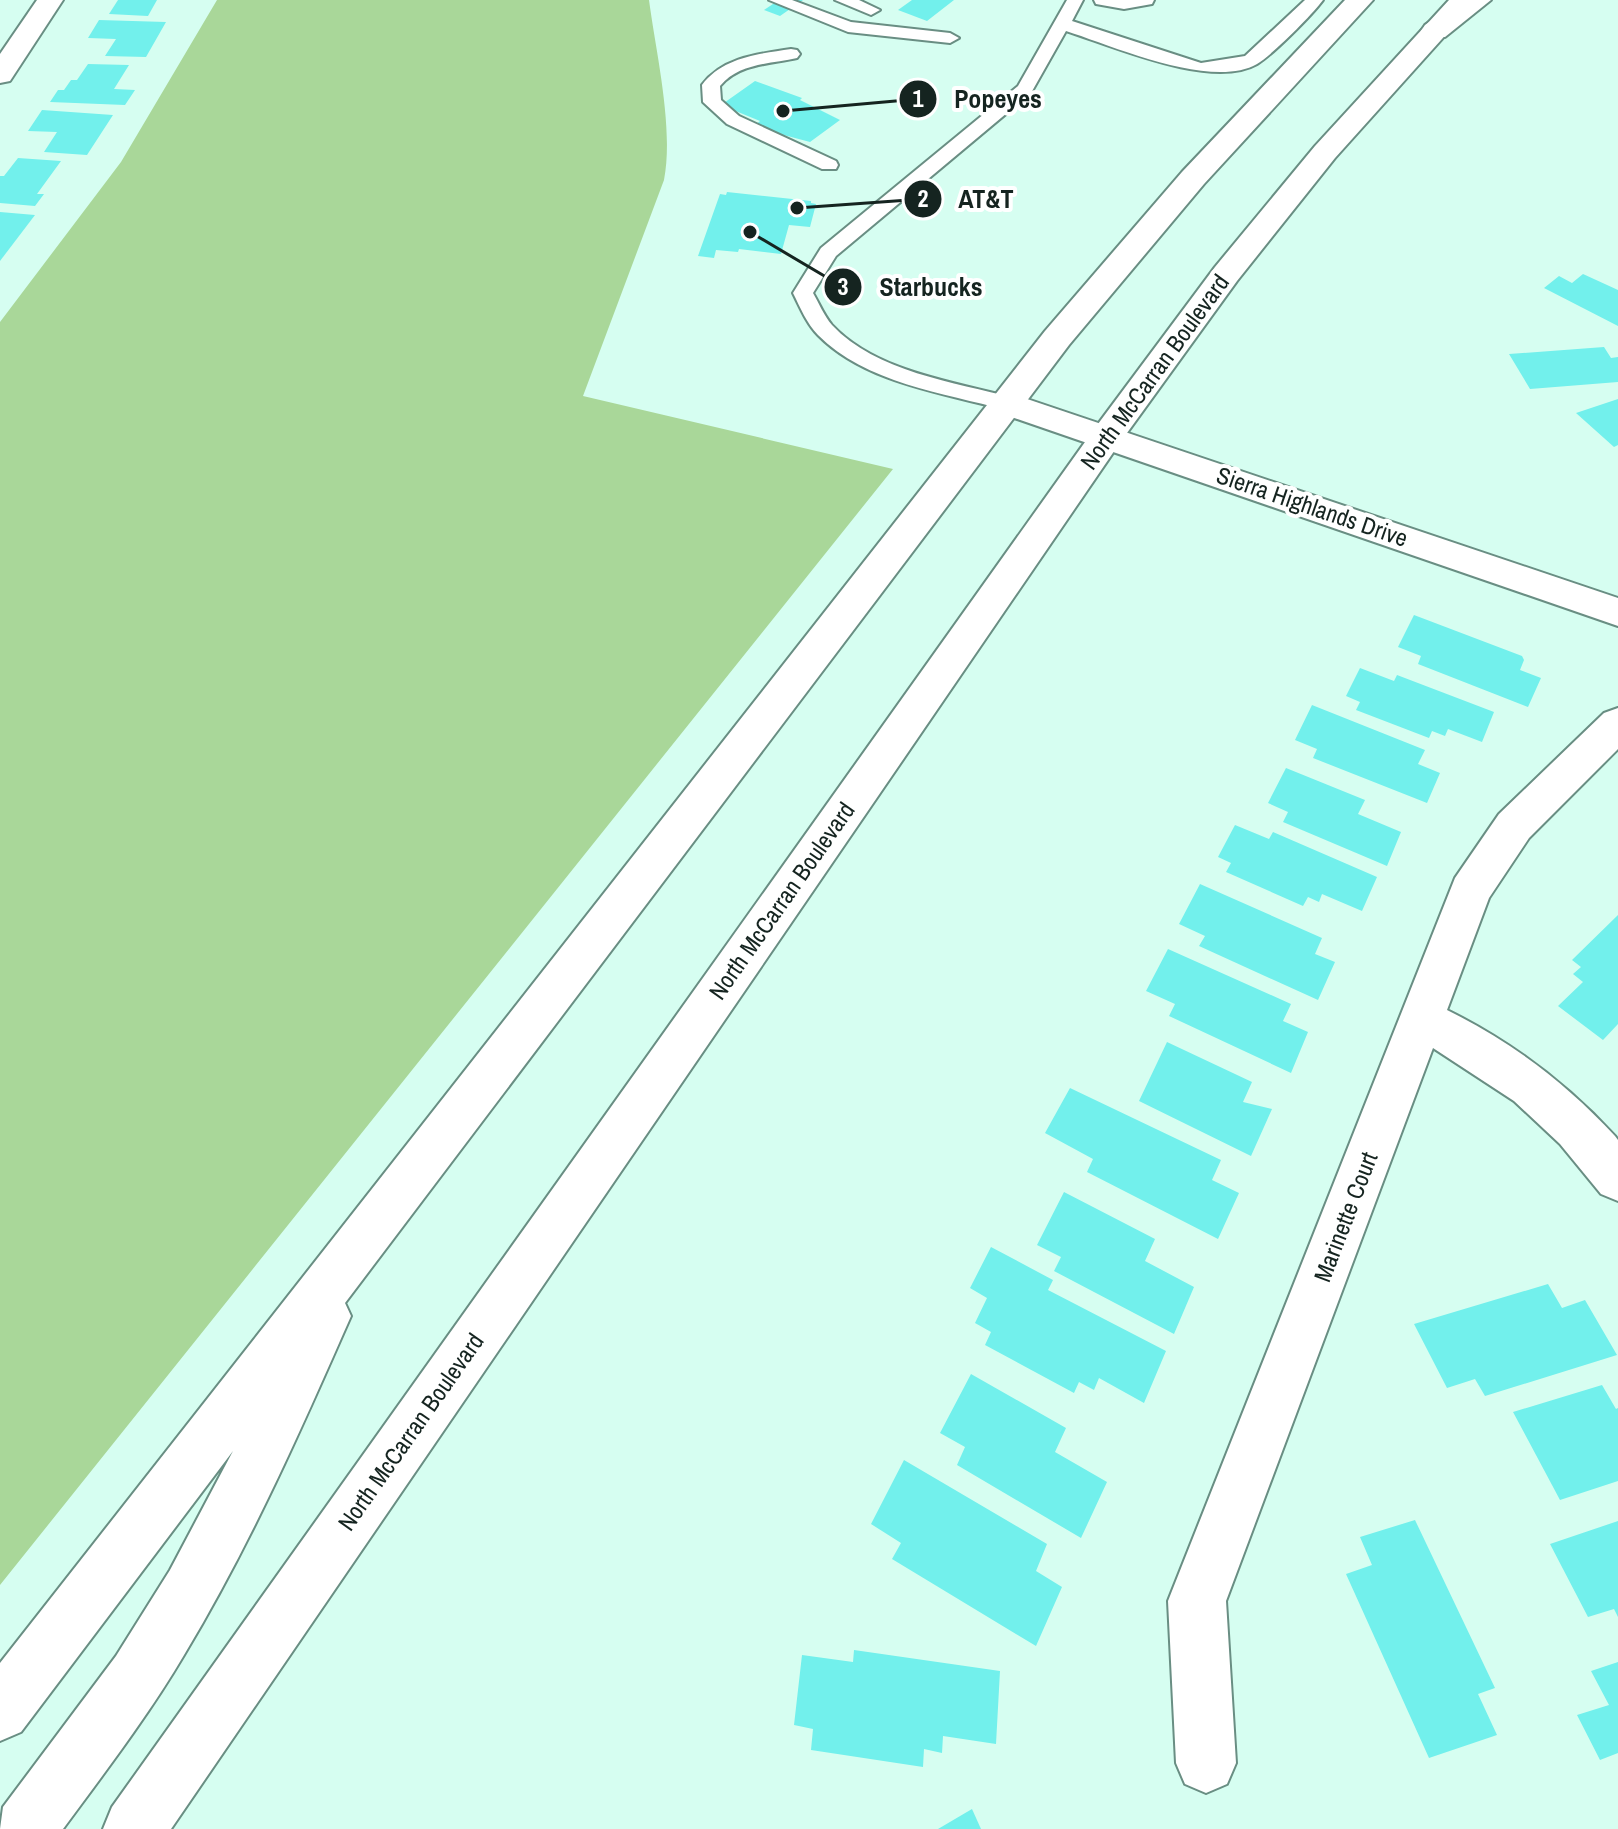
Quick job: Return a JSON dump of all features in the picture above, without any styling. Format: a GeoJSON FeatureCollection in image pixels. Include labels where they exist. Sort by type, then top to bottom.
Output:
{"type":"FeatureCollection","features":[{"type":"Feature","properties":{"kind":"main road"},"geometry":{"type":"LineString","coordinates":[[0,75],[50,0]]}},
{"type":"Feature","properties":{"kind":"main road"},"geometry":{"type":"LineString","coordinates":[[0,1711],[1006,403],[1164,212],[1303,58],[1360,0]]}},
{"type":"Feature","properties":{"kind":"main road","name":"North McCarran Boulevard"},"geometry":{"type":"LineString","coordinates":[[134,1829],[1107,436],[1226,274],[1325,152],[1464,0]]}},
{"type":"Feature","properties":{"kind":"main road"},"geometry":{"type":"LineString","coordinates":[[1435,31],[1478,0]]}},
{"type":"Feature","properties":{"kind":"main road","name":"Sierra Highlands Drive"},"geometry":{"type":"LineString","coordinates":[[1006,403],[1618,612]]}},
{"type":"Feature","properties":{"kind":"main road","name":"Marinette Court"},"geometry":{"type":"LineString","coordinates":[[1206,1763],[1197,1601],[1423,1020],[1470,891],[1491,856],[1536,801],[1618,724]]}},
{"type":"Feature","properties":{"kind":"main road"},"geometry":{"type":"LineString","coordinates":[[1423,1020],[1469,1041],[1514,1071],[1553,1103],[1592,1142],[1618,1178]]}},
{"type":"Feature","properties":{"kind":"main road"},"geometry":{"type":"LineString","coordinates":[[25,1829],[136,1678],[200,1572],[279,1417],[358,1245]]}},
{"type":"Feature","properties":{"kind":"lane"},"geometry":{"type":"LineString","coordinates":[[777,0],[848,27],[950,38]]}},
{"type":"Feature","properties":{"kind":"lane"},"geometry":{"type":"LineString","coordinates":[[843,0],[871,10]]}},
{"type":"Feature","properties":{"kind":"lane"},"geometry":{"type":"LineString","coordinates":[[1006,403],[913,376],[846,347],[824,329],[803,293],[828,252],[1025,89],[1075,0]]}},
{"type":"Feature","properties":{"kind":"lane"},"geometry":{"type":"LineString","coordinates":[[1102,0],[1124,4],[1146,0]]}},
{"type":"Feature","properties":{"kind":"lane"},"geometry":{"type":"LineString","coordinates":[[1062,24],[1200,68],[1215,68],[1251,60],[1315,0]]}},
{"type":"Feature","properties":{"kind":"lane"},"geometry":{"type":"LineString","coordinates":[[791,54],[738,65],[723,72],[711,85],[712,102],[733,120],[829,165]]}},
{"type":"Feature","properties":{"kind":"green space"},"geometry":{"type":"Polygon","coordinates":[[[217,0],[649,0],[667,137],[664,180],[583,396],[893,469],[0,1585],[0,322],[121,162],[217,0]]]}},
{"type":"Feature","properties":{"kind":"building"},"geometry":{"type":"Polygon","coordinates":[[[118,0],[157,0],[148,16],[109,14],[118,0]]]}},
{"type":"Feature","properties":{"kind":"building"},"geometry":{"type":"Polygon","coordinates":[[[779,0],[803,0],[780,16],[764,10],[779,0]]]}},
{"type":"Feature","properties":{"kind":"building"},"geometry":{"type":"Polygon","coordinates":[[[912,0],[954,0],[927,21],[898,10],[912,0]]]}},
{"type":"Feature","properties":{"kind":"building"},"geometry":{"type":"Polygon","coordinates":[[[99,20],[166,22],[146,57],[105,56],[116,39],[88,38],[99,20]]]}},
{"type":"Feature","properties":{"kind":"building"},"geometry":{"type":"Polygon","coordinates":[[[88,64],[129,65],[114,89],[135,90],[125,105],[50,102],[58,90],[64,90],[71,80],[77,80],[88,64]]]}},
{"type":"Feature","properties":{"kind":"building"},"geometry":{"type":"Polygon","coordinates":[[[755,81],[802,98],[800,100],[840,120],[810,142],[765,130],[755,125],[760,121],[721,105],[755,81]]]}},
{"type":"Feature","properties":{"kind":"building"},"geometry":{"type":"Polygon","coordinates":[[[42,110],[113,115],[87,155],[44,152],[57,132],[28,131],[42,110]]]}},
{"type":"Feature","properties":{"kind":"building"},"geometry":{"type":"Polygon","coordinates":[[[18,158],[61,161],[37,194],[44,194],[35,206],[0,203],[0,176],[4,176],[18,158]]]}},
{"type":"Feature","properties":{"kind":"building"},"geometry":{"type":"Polygon","coordinates":[[[727,192],[811,201],[816,204],[810,227],[789,225],[781,254],[739,249],[738,252],[716,250],[714,258],[698,256],[720,194],[726,195],[727,192]]]}},
{"type":"Feature","properties":{"kind":"building"},"geometry":{"type":"Polygon","coordinates":[[[0,212],[35,215],[0,261],[0,212]]]}},
{"type":"Feature","properties":{"kind":"building"},"geometry":{"type":"Polygon","coordinates":[[[1583,274],[1618,290],[1618,326],[1544,288],[1559,276],[1572,283],[1583,274]]]}},
{"type":"Feature","properties":{"kind":"building"},"geometry":{"type":"Polygon","coordinates":[[[1604,347],[1611,358],[1618,357],[1618,382],[1530,389],[1509,354],[1604,347]]]}},
{"type":"Feature","properties":{"kind":"building"},"geometry":{"type":"Polygon","coordinates":[[[1618,399],[1618,445],[1614,447],[1576,413],[1618,399]]]}},
{"type":"Feature","properties":{"kind":"building"},"geometry":{"type":"Polygon","coordinates":[[[1414,615],[1522,656],[1524,660],[1520,670],[1541,678],[1528,707],[1418,664],[1421,656],[1398,647],[1414,615]]]}},
{"type":"Feature","properties":{"kind":"building"},"geometry":{"type":"Polygon","coordinates":[[[1360,668],[1394,681],[1397,675],[1494,712],[1482,742],[1448,729],[1445,736],[1432,731],[1429,738],[1356,710],[1360,702],[1346,696],[1360,668]]]}},
{"type":"Feature","properties":{"kind":"building"},"geometry":{"type":"Polygon","coordinates":[[[1312,705],[1425,750],[1418,764],[1440,773],[1427,803],[1313,758],[1317,749],[1295,740],[1312,705]]]}},
{"type":"Feature","properties":{"kind":"building"},"geometry":{"type":"Polygon","coordinates":[[[1286,768],[1365,800],[1358,814],[1401,832],[1387,866],[1283,822],[1288,812],[1268,803],[1286,768]]]}},
{"type":"Feature","properties":{"kind":"building"},"geometry":{"type":"Polygon","coordinates":[[[1235,825],[1269,839],[1273,832],[1377,877],[1362,911],[1322,894],[1319,902],[1308,897],[1303,906],[1226,872],[1231,863],[1218,857],[1235,825]]]}},
{"type":"Feature","properties":{"kind":"building"},"geometry":{"type":"Polygon","coordinates":[[[1200,884],[1322,938],[1315,954],[1335,962],[1318,1000],[1199,946],[1205,936],[1179,924],[1200,884]]]}},
{"type":"Feature","properties":{"kind":"building"},"geometry":{"type":"Polygon","coordinates":[[[1618,915],[1618,1024],[1603,1040],[1558,1006],[1583,982],[1573,974],[1581,967],[1572,960],[1618,915]]]}},
{"type":"Feature","properties":{"kind":"building"},"geometry":{"type":"Polygon","coordinates":[[[1168,949],[1291,1004],[1283,1021],[1308,1032],[1291,1073],[1169,1016],[1175,1004],[1146,991],[1168,949]]]}},
{"type":"Feature","properties":{"kind":"building"},"geometry":{"type":"Polygon","coordinates":[[[1167,1042],[1252,1082],[1243,1102],[1272,1109],[1251,1156],[1139,1101],[1167,1042]]]}},
{"type":"Feature","properties":{"kind":"building"},"geometry":{"type":"Polygon","coordinates":[[[1070,1088],[1221,1160],[1212,1180],[1239,1193],[1218,1239],[1087,1172],[1093,1159],[1045,1133],[1070,1088]]]}},
{"type":"Feature","properties":{"kind":"building"},"geometry":{"type":"Polygon","coordinates":[[[1064,1192],[1155,1239],[1145,1261],[1194,1287],[1174,1334],[1054,1271],[1061,1257],[1037,1245],[1064,1192]]]}},
{"type":"Feature","properties":{"kind":"building"},"geometry":{"type":"Polygon","coordinates":[[[991,1247],[1053,1280],[1048,1290],[1166,1351],[1144,1403],[1099,1378],[1094,1390],[1079,1382],[1074,1393],[985,1345],[991,1332],[975,1323],[987,1298],[970,1288],[991,1247]]]}},
{"type":"Feature","properties":{"kind":"building"},"geometry":{"type":"Polygon","coordinates":[[[1548,1284],[1562,1308],[1585,1300],[1617,1355],[1485,1396],[1475,1379],[1447,1388],[1414,1324],[1548,1284]]]}},
{"type":"Feature","properties":{"kind":"building"},"geometry":{"type":"Polygon","coordinates":[[[971,1374],[1066,1428],[1055,1452],[1107,1482],[1081,1538],[957,1465],[965,1447],[940,1433],[971,1374]]]}},
{"type":"Feature","properties":{"kind":"building"},"geometry":{"type":"Polygon","coordinates":[[[1602,1385],[1618,1408],[1618,1481],[1560,1500],[1513,1412],[1602,1385]]]}},
{"type":"Feature","properties":{"kind":"building"},"geometry":{"type":"Polygon","coordinates":[[[904,1460],[1047,1544],[1036,1571],[1062,1587],[1036,1646],[892,1559],[901,1543],[871,1524],[904,1460]]]}},
{"type":"Feature","properties":{"kind":"building"},"geometry":{"type":"Polygon","coordinates":[[[1415,1520],[1495,1688],[1478,1694],[1497,1735],[1429,1758],[1346,1574],[1372,1565],[1360,1537],[1415,1520]]]}},
{"type":"Feature","properties":{"kind":"building"},"geometry":{"type":"Polygon","coordinates":[[[1618,1521],[1618,1617],[1614,1609],[1588,1617],[1550,1544],[1618,1521]]]}},
{"type":"Feature","properties":{"kind":"building"},"geometry":{"type":"Polygon","coordinates":[[[854,1650],[1000,1671],[996,1744],[943,1736],[942,1753],[924,1749],[923,1767],[811,1750],[813,1729],[794,1725],[802,1655],[853,1662],[854,1650]]]}},
{"type":"Feature","properties":{"kind":"building"},"geometry":{"type":"Polygon","coordinates":[[[1618,1662],[1618,1753],[1600,1760],[1577,1715],[1609,1705],[1591,1671],[1618,1662]]]}},
{"type":"Feature","properties":{"kind":"building"},"geometry":{"type":"Polygon","coordinates":[[[972,1809],[981,1829],[938,1829],[972,1809]]]}},
{"type":"Feature","properties":{"kind":"place","name":"Popeyes"},"geometry":{"type":"Point","coordinates":[783,111]}},
{"type":"Feature","properties":{"kind":"place","name":"AT&T"},"geometry":{"type":"Point","coordinates":[797,208]}},
{"type":"Feature","properties":{"kind":"place","name":"Starbucks"},"geometry":{"type":"Point","coordinates":[750,232]}}]}
